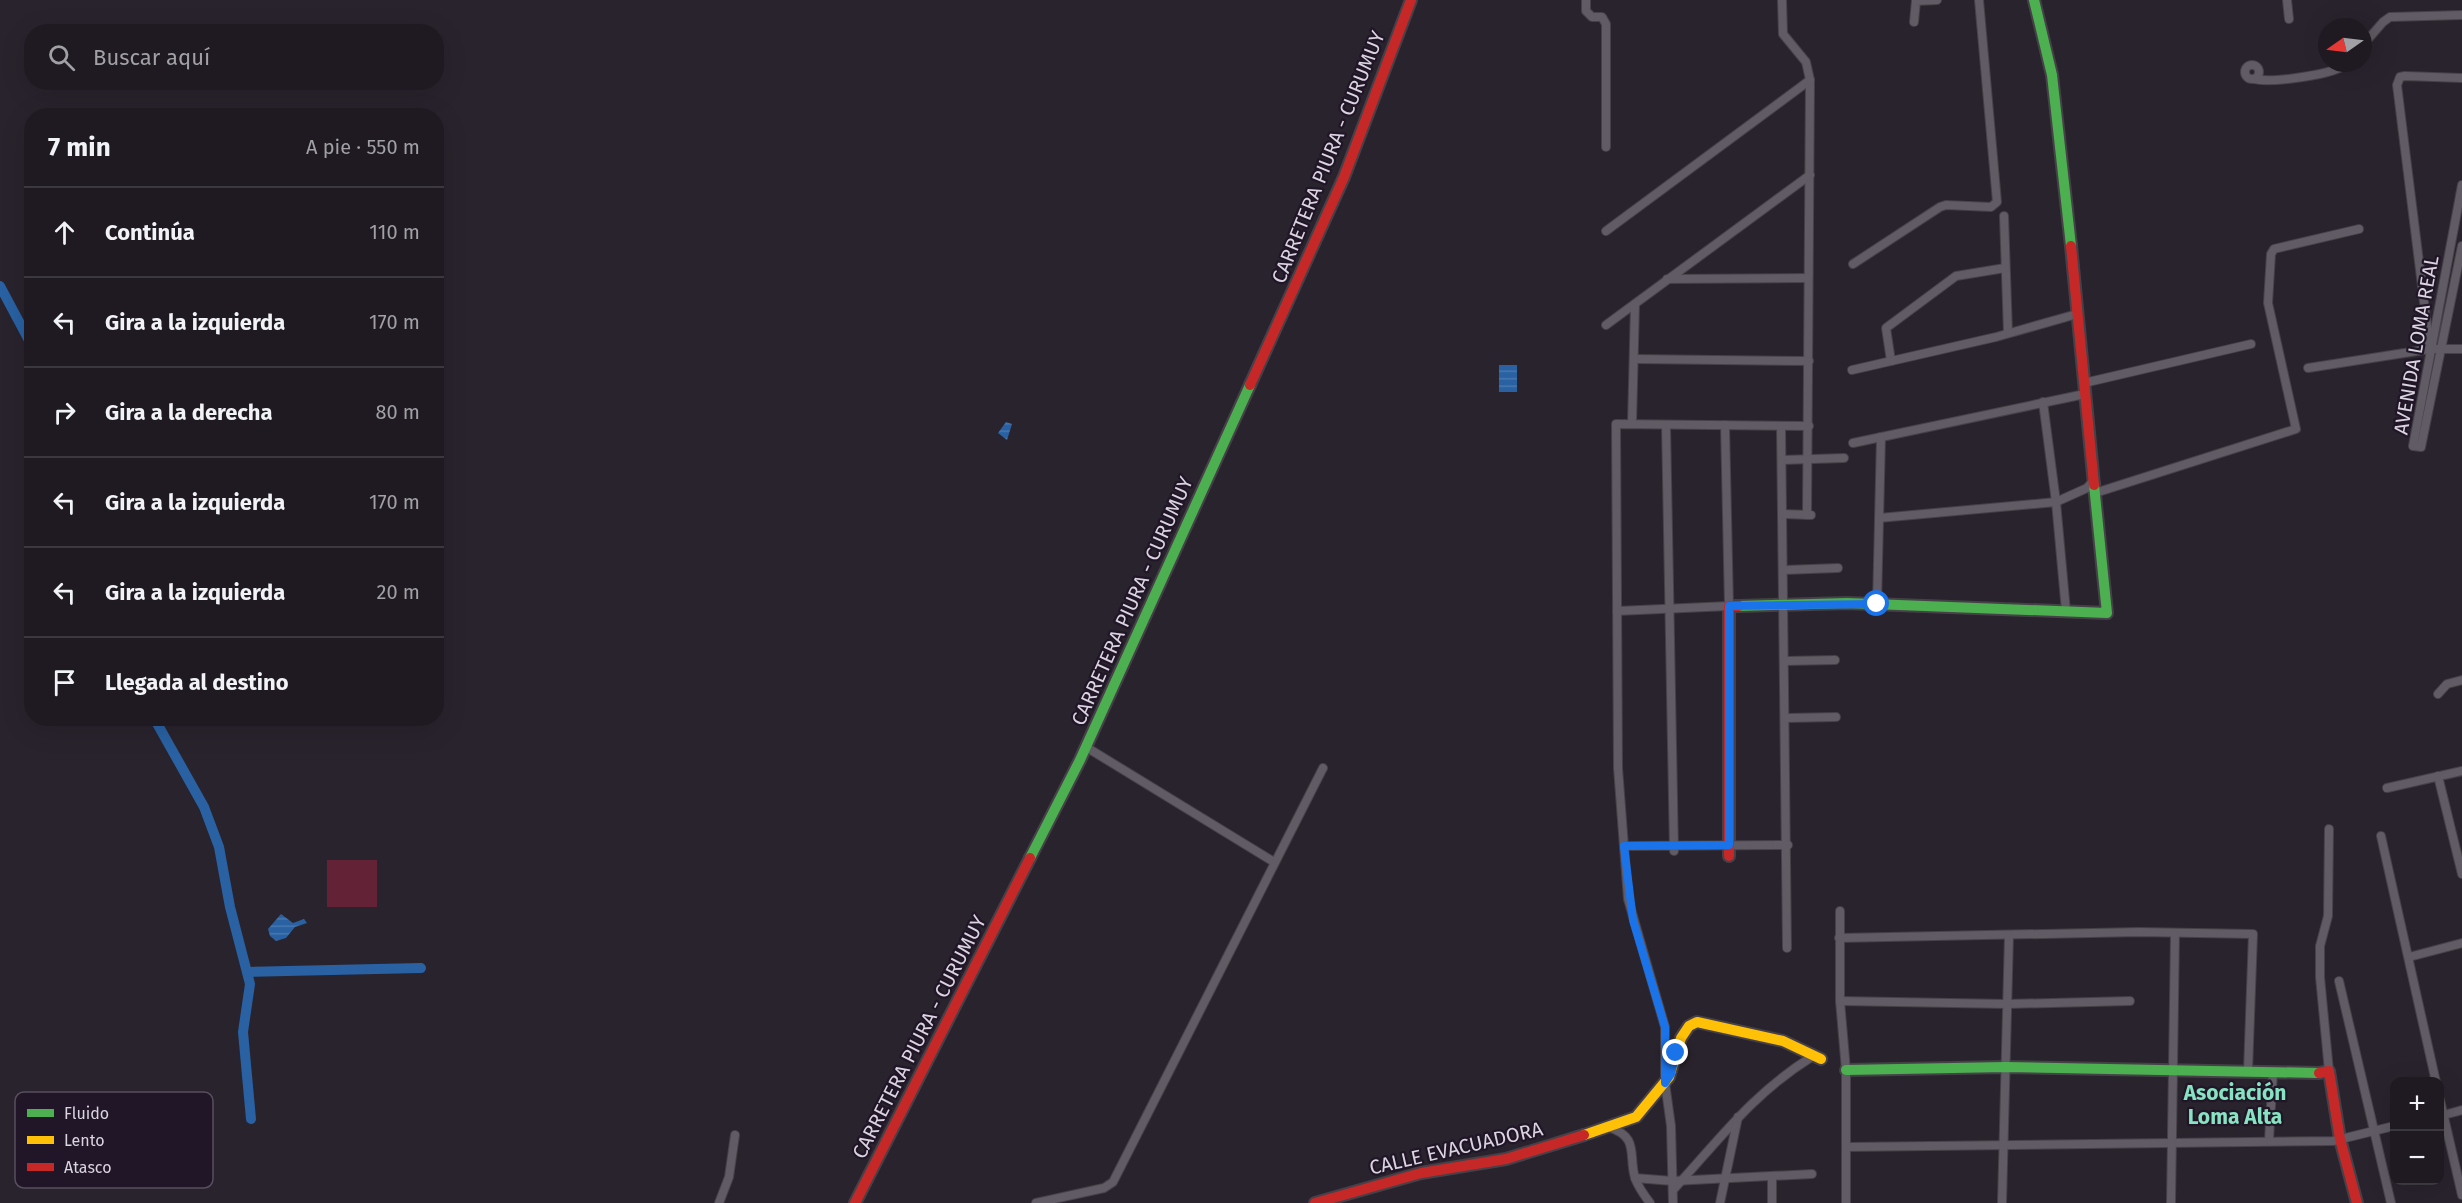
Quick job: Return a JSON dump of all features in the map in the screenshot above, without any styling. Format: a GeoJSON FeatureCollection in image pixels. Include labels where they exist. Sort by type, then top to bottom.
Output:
{"type":"FeatureCollection","features":[{"type":"Feature","properties":{"kind":"street","name":"CARRETERA PIURA - CURUMUY"},"geometry":{"type":"LineString","coordinates":[[855,1203],[1086,747],[1344,177],[1411,0]]}},
{"type":"Feature","properties":{"kind":"street"},"geometry":{"type":"LineString","coordinates":[[1586,0],[1586,11],[1592,17],[1602,17],[1606,24],[1606,147]]}},
{"type":"Feature","properties":{"kind":"street"},"geometry":{"type":"LineString","coordinates":[[1782,0],[1784,34],[1806,62],[1810,80],[1807,459],[1809,515],[1783,514]]}},
{"type":"Feature","properties":{"kind":"street"},"geometry":{"type":"LineString","coordinates":[[1914,22],[1916,0],[1937,0]]}},
{"type":"Feature","properties":{"kind":"street"},"geometry":{"type":"LineString","coordinates":[[1853,264],[1940,207],[1946,205],[1990,207],[1997,202],[1979,0]]}},
{"type":"Feature","properties":{"kind":"street"},"geometry":{"type":"LineString","coordinates":[[1617,611],[1784,604],[1877,604],[2107,613],[2055,96],[2034,0]]}},
{"type":"Feature","properties":{"kind":"street"},"geometry":{"type":"LineString","coordinates":[[2287,0],[2289,19]]}},
{"type":"Feature","properties":{"kind":"street"},"geometry":{"type":"LineString","coordinates":[[2372,35],[2390,17],[2462,15]]}},
{"type":"Feature","properties":{"kind":"street"},"geometry":{"type":"LineString","coordinates":[[2271,80],[2254,64],[2245,68],[2245,75],[2254,79],[2271,80],[2330,72]]}},
{"type":"Feature","properties":{"kind":"street"},"geometry":{"type":"LineString","coordinates":[[2254,79],[2258,76],[2259,69]]}},
{"type":"Feature","properties":{"kind":"street"},"geometry":{"type":"LineString","coordinates":[[2430,349],[2397,85],[2400,77],[2405,76],[2462,78]]}},
{"type":"Feature","properties":{"kind":"street"},"geometry":{"type":"LineString","coordinates":[[1606,231],[1810,80]]}},
{"type":"Feature","properties":{"kind":"street"},"geometry":{"type":"LineString","coordinates":[[1606,325],[1810,175]]}},
{"type":"Feature","properties":{"kind":"street","name":"AVENIDA LOMA REAL"},"geometry":{"type":"LineString","coordinates":[[2462,185],[2413,446],[2421,447],[2462,245]]}},
{"type":"Feature","properties":{"kind":"street"},"geometry":{"type":"LineString","coordinates":[[2004,216],[2008,333]]}},
{"type":"Feature","properties":{"kind":"street"},"geometry":{"type":"LineString","coordinates":[[2095,493],[2296,429],[2268,303],[2271,254],[2274,249],[2359,229]]}},
{"type":"Feature","properties":{"kind":"street"},"geometry":{"type":"LineString","coordinates":[[2452,243],[2462,245]]}},
{"type":"Feature","properties":{"kind":"street"},"geometry":{"type":"LineString","coordinates":[[1891,361],[1886,328],[1956,276],[2005,268]]}},
{"type":"Feature","properties":{"kind":"street"},"geometry":{"type":"LineString","coordinates":[[1667,279],[1808,278]]}},
{"type":"Feature","properties":{"kind":"street"},"geometry":{"type":"LineString","coordinates":[[1632,424],[1635,304]]}},
{"type":"Feature","properties":{"kind":"street"},"geometry":{"type":"LineString","coordinates":[[1852,370],[2077,314]]}},
{"type":"Feature","properties":{"kind":"street"},"geometry":{"type":"LineString","coordinates":[[1853,443],[2043,402],[2251,344]]}},
{"type":"Feature","properties":{"kind":"street"},"geometry":{"type":"LineString","coordinates":[[2308,368],[2430,349],[2462,349]]}},
{"type":"Feature","properties":{"kind":"street"},"geometry":{"type":"LineString","coordinates":[[1634,359],[1809,361]]}},
{"type":"Feature","properties":{"kind":"street"},"geometry":{"type":"LineString","coordinates":[[2043,402],[2056,502],[2066,611]]}},
{"type":"Feature","properties":{"kind":"street"},"geometry":{"type":"LineString","coordinates":[[1673,1203],[1676,1184],[1665,1083],[1665,1027],[1633,920],[1618,768],[1616,424],[1809,426]]}},
{"type":"Feature","properties":{"kind":"street"},"geometry":{"type":"LineString","coordinates":[[1666,425],[1674,848]]}},
{"type":"Feature","properties":{"kind":"street"},"geometry":{"type":"LineString","coordinates":[[1725,425],[1729,606],[1729,850]]}},
{"type":"Feature","properties":{"kind":"street"},"geometry":{"type":"LineString","coordinates":[[1781,426],[1788,845],[1787,948]]}},
{"type":"Feature","properties":{"kind":"street"},"geometry":{"type":"LineString","coordinates":[[1877,604],[1881,437]]}},
{"type":"Feature","properties":{"kind":"street"},"geometry":{"type":"LineString","coordinates":[[1782,460],[1844,458]]}},
{"type":"Feature","properties":{"kind":"street"},"geometry":{"type":"LineString","coordinates":[[1879,518],[2056,502],[2087,488],[2094,480]]}},
{"type":"Feature","properties":{"kind":"street"},"geometry":{"type":"LineString","coordinates":[[1784,570],[1838,568]]}},
{"type":"Feature","properties":{"kind":"street"},"geometry":{"type":"LineString","coordinates":[[1785,662],[1835,660]]}},
{"type":"Feature","properties":{"kind":"street"},"geometry":{"type":"LineString","coordinates":[[2438,694],[2447,684],[2462,680]]}},
{"type":"Feature","properties":{"kind":"street"},"geometry":{"type":"LineString","coordinates":[[1786,718],[1836,717]]}},
{"type":"Feature","properties":{"kind":"street"},"geometry":{"type":"LineString","coordinates":[[1086,747],[1274,862]]}},
{"type":"Feature","properties":{"kind":"street"},"geometry":{"type":"LineString","coordinates":[[1036,1203],[1104,1188],[1113,1182],[1323,768]]}},
{"type":"Feature","properties":{"kind":"street"},"geometry":{"type":"LineString","coordinates":[[2387,789],[2462,771]]}},
{"type":"Feature","properties":{"kind":"street"},"geometry":{"type":"LineString","coordinates":[[2438,776],[2462,874]]}},
{"type":"Feature","properties":{"kind":"street"},"geometry":{"type":"LineString","coordinates":[[2330,829],[2328,916],[2320,946],[2320,977],[2340,1139],[2357,1203]]}},
{"type":"Feature","properties":{"kind":"street"},"geometry":{"type":"LineString","coordinates":[[2381,836],[2435,1077]]}},
{"type":"Feature","properties":{"kind":"street"},"geometry":{"type":"LineString","coordinates":[[1624,846],[1729,850],[1788,845]]}},
{"type":"Feature","properties":{"kind":"street"},"geometry":{"type":"LineString","coordinates":[[1840,911],[1840,1002],[1846,1070],[1846,1203]]}},
{"type":"Feature","properties":{"kind":"street"},"geometry":{"type":"LineString","coordinates":[[2171,1203],[2175,933]]}},
{"type":"Feature","properties":{"kind":"street"},"geometry":{"type":"LineString","coordinates":[[1839,938],[2253,934],[2248,1071]]}},
{"type":"Feature","properties":{"kind":"street"},"geometry":{"type":"LineString","coordinates":[[2002,1203],[2009,935]]}},
{"type":"Feature","properties":{"kind":"street"},"geometry":{"type":"LineString","coordinates":[[2409,957],[2462,943]]}},
{"type":"Feature","properties":{"kind":"street"},"geometry":{"type":"LineString","coordinates":[[2339,981],[2391,1203]]}},
{"type":"Feature","properties":{"kind":"street"},"geometry":{"type":"LineString","coordinates":[[1840,1002],[2007,1004],[2130,1001]]}},
{"type":"Feature","properties":{"kind":"street"},"geometry":{"type":"LineString","coordinates":[[1665,1083],[1671,1074],[1678,1041],[1688,1026],[1697,1022],[1783,1041],[1817,1058]]}},
{"type":"Feature","properties":{"kind":"street"},"geometry":{"type":"LineString","coordinates":[[1676,1184],[1739,1114],[1786,1072],[1817,1058]]}},
{"type":"Feature","properties":{"kind":"street"},"geometry":{"type":"LineString","coordinates":[[1846,1070],[2006,1067],[2330,1071]]}},
{"type":"Feature","properties":{"kind":"street"},"geometry":{"type":"LineString","coordinates":[[2270,1140],[2273,1072]]}},
{"type":"Feature","properties":{"kind":"street","name":"CALLE EVACUADORA"},"geometry":{"type":"LineString","coordinates":[[1315,1203],[1431,1171],[1506,1159],[1633,1120],[1640,1115],[1655,1092],[1665,1083]]}},
{"type":"Feature","properties":{"kind":"street"},"geometry":{"type":"LineString","coordinates":[[2444,1114],[2462,1110]]}},
{"type":"Feature","properties":{"kind":"street"},"geometry":{"type":"LineString","coordinates":[[1720,1203],[1739,1114]]}},
{"type":"Feature","properties":{"kind":"street"},"geometry":{"type":"LineString","coordinates":[[2444,1126],[2462,1195]]}},
{"type":"Feature","properties":{"kind":"street"},"geometry":{"type":"LineString","coordinates":[[1606,1127],[1619,1131],[1631,1145],[1635,1178],[1650,1203]]}},
{"type":"Feature","properties":{"kind":"street"},"geometry":{"type":"LineString","coordinates":[[1847,1146],[2003,1146],[2340,1139],[2390,1127]]}},
{"type":"Feature","properties":{"kind":"street"},"geometry":{"type":"LineString","coordinates":[[719,1203],[729,1177],[735,1135]]}},
{"type":"Feature","properties":{"kind":"street"},"geometry":{"type":"LineString","coordinates":[[1635,1178],[1676,1184],[1725,1178],[1812,1174]]}},
{"type":"Feature","properties":{"kind":"street"},"geometry":{"type":"LineString","coordinates":[[1772,1176],[1772,1203]]}},
{"type":"Feature","properties":{"kind":"shaded area"},"geometry":{"type":"Polygon","coordinates":[[[327,860],[377,860],[377,907],[327,907],[327,860]]]}},
{"type":"Feature","properties":{"kind":"water"},"geometry":{"type":"Polygon","coordinates":[[[1499,365],[1517,365],[1517,392],[1499,392],[1499,365]]]}},
{"type":"Feature","properties":{"kind":"water"},"geometry":{"type":"Polygon","coordinates":[[[1006,422],[1012,424],[1007,440],[998,433],[1006,422]]]}},
{"type":"Feature","properties":{"kind":"water"},"geometry":{"type":"Polygon","coordinates":[[[281,914],[293,923],[304,919],[307,923],[295,927],[286,938],[276,941],[270,936],[268,929],[281,914]]]}},
{"type":"Feature","properties":{"kind":"waterway"},"geometry":{"type":"LineString","coordinates":[[0,286],[24,331]]}},
{"type":"Feature","properties":{"kind":"waterway"},"geometry":{"type":"LineString","coordinates":[[158,726],[204,807],[219,847],[230,907],[250,984],[243,1032],[251,1119]]}},
{"type":"Feature","properties":{"kind":"waterway"},"geometry":{"type":"LineString","coordinates":[[248,972],[421,968]]}},
{"type":"Feature","properties":{"kind":"traffic: fast"},"geometry":{"type":"LineString","coordinates":[[2034,0],[2052,75],[2071,246]]}},
{"type":"Feature","properties":{"kind":"traffic: fast"},"geometry":{"type":"LineString","coordinates":[[1030,858],[1080,760],[1250,385]]}},
{"type":"Feature","properties":{"kind":"traffic: fast"},"geometry":{"type":"LineString","coordinates":[[1739,606],[1847,603],[2107,613],[2094,485]]}},
{"type":"Feature","properties":{"kind":"traffic: fast"},"geometry":{"type":"LineString","coordinates":[[1846,1070],[2006,1067],[2319,1073]]}},
{"type":"Feature","properties":{"kind":"traffic: slow"},"geometry":{"type":"LineString","coordinates":[[1584,1135],[1636,1117],[1669,1077],[1681,1038],[1689,1026],[1697,1022],[1783,1041],[1821,1059]]}},
{"type":"Feature","properties":{"kind":"traffic: jam"},"geometry":{"type":"LineString","coordinates":[[1250,385],[1344,177],[1411,0]]}},
{"type":"Feature","properties":{"kind":"traffic: jam"},"geometry":{"type":"LineString","coordinates":[[2071,246],[2094,485]]}},
{"type":"Feature","properties":{"kind":"traffic: jam"},"geometry":{"type":"LineString","coordinates":[[1729,856],[1729,606],[1739,606]]}},
{"type":"Feature","properties":{"kind":"traffic: jam"},"geometry":{"type":"LineString","coordinates":[[855,1203],[1030,858]]}},
{"type":"Feature","properties":{"kind":"traffic: jam"},"geometry":{"type":"LineString","coordinates":[[2319,1073],[2329,1071],[2340,1139],[2357,1203]]}},
{"type":"Feature","properties":{"kind":"traffic: jam"},"geometry":{"type":"LineString","coordinates":[[1315,1203],[1421,1173],[1506,1159],[1584,1135]]}},
{"type":"Feature","properties":{"kind":"district","name":"Asociación Loma Alta"},"geometry":{"type":"Point","coordinates":[2235,1105]}},
{"type":"Feature","properties":{"kind":"route"},"geometry":{"type":"LineString","coordinates":[[1676,1053],[1671,1074],[1665,1083],[1665,1027],[1628,899],[1624,846],[1729,845],[1729,606],[1877,604]]}}]}
